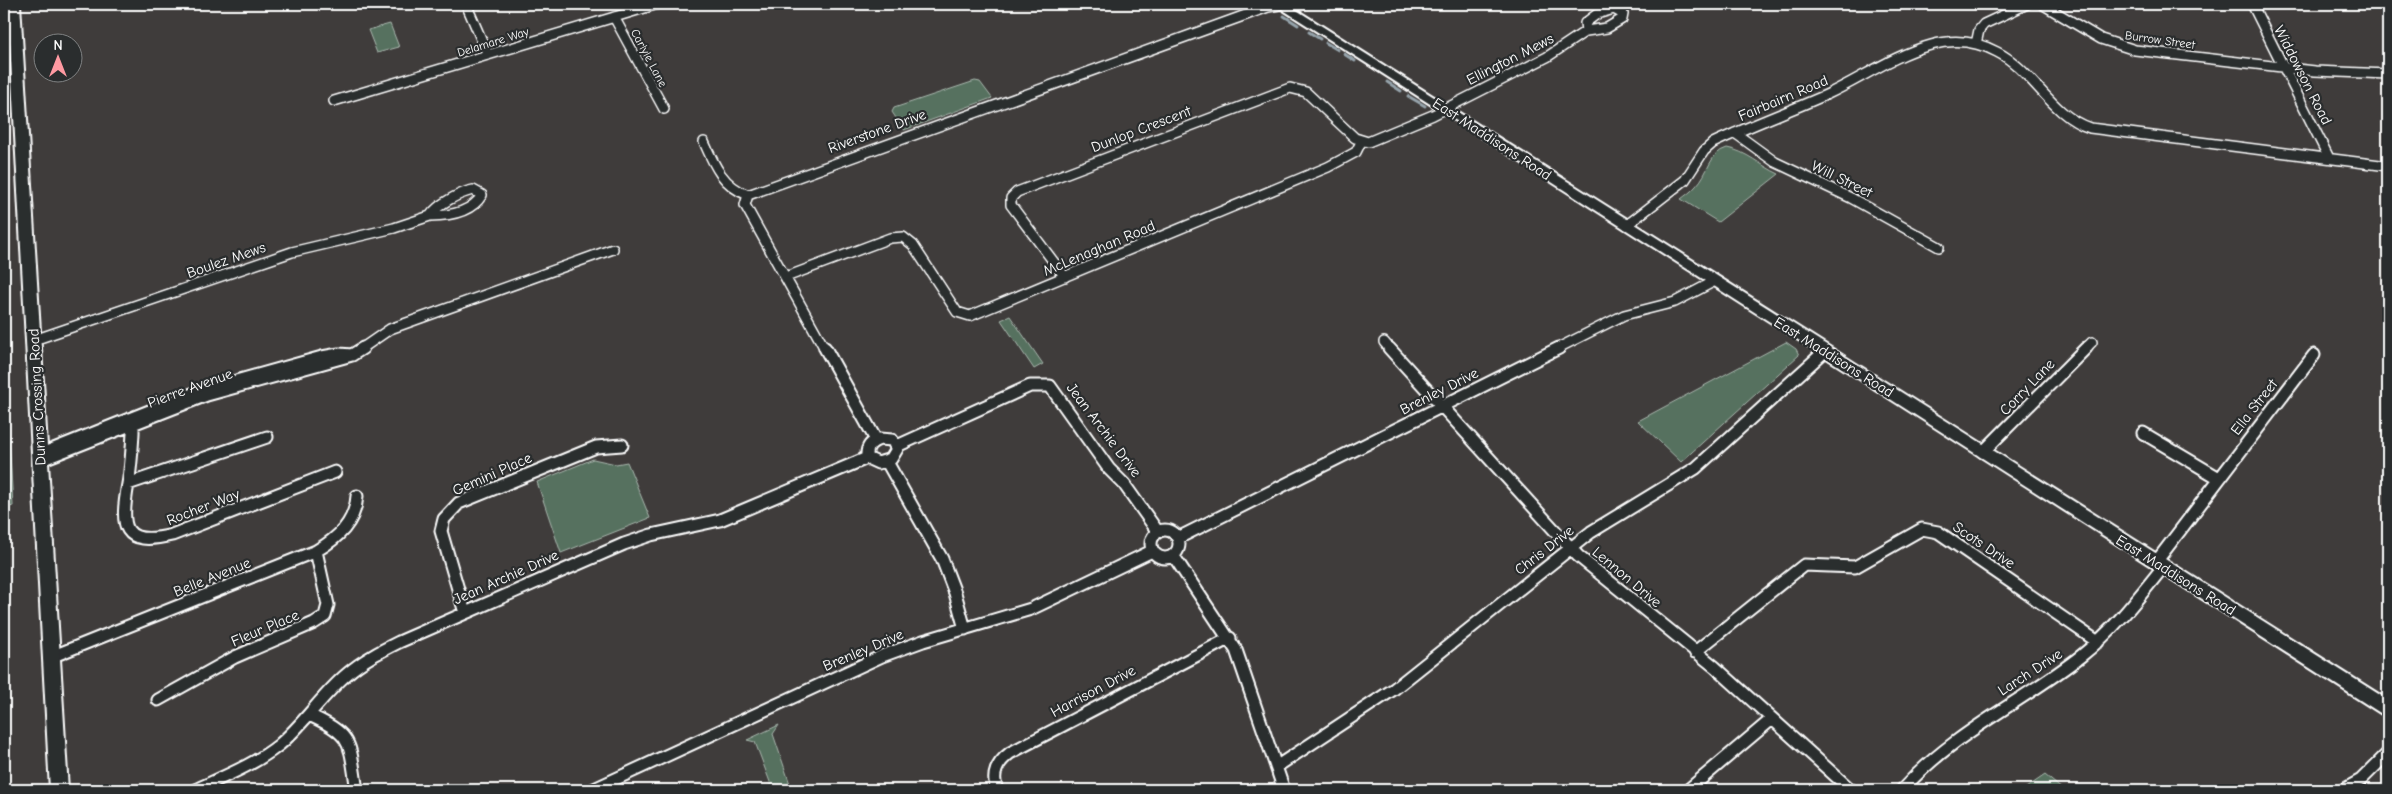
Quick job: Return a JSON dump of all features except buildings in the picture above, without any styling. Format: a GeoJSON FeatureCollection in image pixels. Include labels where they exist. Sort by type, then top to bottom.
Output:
{"type":"FeatureCollection","features":[{"type":"Feature","properties":{"kind":"street","name":"Dunns Crossing Road"},"geometry":{"type":"LineString","coordinates":[[14,4],[59,790]]}},
{"type":"Feature","properties":{"kind":"street"},"geometry":{"type":"LineString","coordinates":[[466,4],[488,55]]}},
{"type":"Feature","properties":{"kind":"street","name":"Delamare Way"},"geometry":{"type":"LineString","coordinates":[[334,101],[658,4]]}},
{"type":"Feature","properties":{"kind":"street","name":"East Maddisons Road"},"geometry":{"type":"LineString","coordinates":[[1281,4],[2388,710]]}},
{"type":"Feature","properties":{"kind":"street","name":"Riverstone Drive"},"geometry":{"type":"LineString","coordinates":[[748,195],[1281,4]]}},
{"type":"Feature","properties":{"kind":"street"},"geometry":{"type":"LineString","coordinates":[[2028,4],[1984,24],[1979,30],[1976,44],[2006,58],[2066,114],[2084,126],[2113,132],[2388,166]]}},
{"type":"Feature","properties":{"kind":"street","name":"Burrow Street"},"geometry":{"type":"LineString","coordinates":[[2042,4],[2101,38],[2126,48],[2324,72],[2388,74]]}},
{"type":"Feature","properties":{"kind":"street","name":"Widdowson Road"},"geometry":{"type":"LineString","coordinates":[[2252,4],[2330,158]]}},
{"type":"Feature","properties":{"kind":"street","name":"Carlyle Lane"},"geometry":{"type":"LineString","coordinates":[[614,17],[664,109]]}},
{"type":"Feature","properties":{"kind":"street","name":"Ellington Mews"},"geometry":{"type":"LineString","coordinates":[[1445,109],[1553,54],[1586,31]]}},
{"type":"Feature","properties":{"kind":"street","name":"Fairbairn Road"},"geometry":{"type":"LineString","coordinates":[[1627,225],[1686,179],[1707,147],[1735,133],[1829,94],[1899,57],[1951,42],[1976,44]]}},
{"type":"Feature","properties":{"kind":"street","name":"Dunlop Crescent"},"geometry":{"type":"LineString","coordinates":[[1064,277],[1010,205],[1011,198],[1017,192],[1288,88],[1299,88],[1306,92],[1354,138],[1361,142]]}},
{"type":"Feature","properties":{"kind":"street","name":"McLenaghan Road"},"geometry":{"type":"LineString","coordinates":[[786,277],[899,237],[910,240],[954,308],[964,316],[976,314],[1333,165],[1356,152],[1361,142],[1372,140],[1445,109]]}},
{"type":"Feature","properties":{"kind":"street","name":"Will Street"},"geometry":{"type":"LineString","coordinates":[[1735,133],[1775,162],[1852,198],[1939,247]]}},
{"type":"Feature","properties":{"kind":"street"},"geometry":{"type":"LineString","coordinates":[[704,142],[722,177],[733,190],[748,195],[745,200],[746,205],[876,440]]}},
{"type":"Feature","properties":{"kind":"street","name":"Boulez Mews"},"geometry":{"type":"LineString","coordinates":[[34,340],[292,252],[334,240],[394,228],[430,216],[442,216],[465,209],[476,204],[482,195],[473,190],[464,192],[434,210],[430,216]]}},
{"type":"Feature","properties":{"kind":"street","name":"Pierre Avenue"},"geometry":{"type":"LineString","coordinates":[[41,457],[207,395],[352,355],[390,329],[613,249]]}},
{"type":"Feature","properties":{"kind":"street","name":"Brenley Drive"},"geometry":{"type":"LineString","coordinates":[[1180,537],[1624,315],[1676,302],[1715,281]]}},
{"type":"Feature","properties":{"kind":"street","name":"Lennon Drive"},"geometry":{"type":"LineString","coordinates":[[1384,342],[1578,556],[1695,652],[1851,790]]}},
{"type":"Feature","properties":{"kind":"street","name":"Corry Lane"},"geometry":{"type":"LineString","coordinates":[[1984,452],[2092,342]]}},
{"type":"Feature","properties":{"kind":"street","name":"Chris Drive"},"geometry":{"type":"LineString","coordinates":[[1276,767],[1394,689],[1571,547],[1622,512],[1696,468],[1825,351]]}},
{"type":"Feature","properties":{"kind":"street","name":"Ella Street"},"geometry":{"type":"LineString","coordinates":[[2160,564],[2219,478],[2314,355]]}},
{"type":"Feature","properties":{"kind":"street","name":"Jean Archie Drive"},"geometry":{"type":"LineString","coordinates":[[897,446],[1030,386],[1050,386],[1109,469],[1124,484],[1158,532]]}},
{"type":"Feature","properties":{"kind":"street","name":"Rocher Way"},"geometry":{"type":"LineString","coordinates":[[134,422],[128,484],[123,507],[124,526],[128,533],[135,538],[145,541],[172,535],[335,472]]}},
{"type":"Feature","properties":{"kind":"street"},"geometry":{"type":"LineString","coordinates":[[2143,434],[2219,478]]}},
{"type":"Feature","properties":{"kind":"street"},"geometry":{"type":"LineString","coordinates":[[128,484],[267,437]]}},
{"type":"Feature","properties":{"kind":"street"},"geometry":{"type":"LineString","coordinates":[[889,439],[897,446],[896,453],[887,462],[873,462],[867,458],[868,446],[876,440],[889,439]]}},
{"type":"Feature","properties":{"kind":"street","name":"Gemini Place"},"geometry":{"type":"LineString","coordinates":[[465,613],[441,531],[448,513],[467,499],[580,453],[596,448],[622,445]]}},
{"type":"Feature","properties":{"kind":"street","name":"Jean Archie Drive"},"geometry":{"type":"LineString","coordinates":[[195,790],[252,763],[277,746],[309,715],[332,688],[359,664],[407,638],[624,544],[651,535],[720,520],[867,458]]}},
{"type":"Feature","properties":{"kind":"street"},"geometry":{"type":"LineString","coordinates":[[887,462],[942,559],[955,593],[965,630]]}},
{"type":"Feature","properties":{"kind":"street","name":"Belle Avenue"},"geometry":{"type":"LineString","coordinates":[[51,657],[316,551],[341,535],[356,511],[357,496]]}},
{"type":"Feature","properties":{"kind":"street","name":"Scots Drive"},"geometry":{"type":"LineString","coordinates":[[1695,652],[1804,565],[1855,568],[1922,529],[1938,532],[2098,642]]}},
{"type":"Feature","properties":{"kind":"street"},"geometry":{"type":"LineString","coordinates":[[1168,530],[1180,537],[1181,546],[1173,555],[1159,556],[1152,551],[1150,547],[1151,538],[1158,532],[1168,530]]}},
{"type":"Feature","properties":{"kind":"street","name":"Fleur Place"},"geometry":{"type":"LineString","coordinates":[[158,700],[235,657],[314,623],[325,616],[328,605],[316,551]]}},
{"type":"Feature","properties":{"kind":"street","name":"Brenley Drive"},"geometry":{"type":"LineString","coordinates":[[592,790],[882,656],[923,641],[1031,609],[1152,551]]}},
{"type":"Feature","properties":{"kind":"street"},"geometry":{"type":"LineString","coordinates":[[1173,555],[1230,638],[1284,790]]}},
{"type":"Feature","properties":{"kind":"street","name":"Larch Drive"},"geometry":{"type":"LineString","coordinates":[[1902,790],[1915,773],[1979,723],[2080,657],[2098,642],[2115,627],[2160,564]]}},
{"type":"Feature","properties":{"kind":"street","name":"Harrison Drive"},"geometry":{"type":"LineString","coordinates":[[997,790],[994,780],[997,766],[1010,753],[1230,638]]}},
{"type":"Feature","properties":{"kind":"street"},"geometry":{"type":"LineString","coordinates":[[309,715],[331,725],[342,733],[347,743],[357,790]]}},
{"type":"Feature","properties":{"kind":"street"},"geometry":{"type":"LineString","coordinates":[[1688,790],[1772,719]]}},
{"type":"Feature","properties":{"kind":"street"},"geometry":{"type":"LineString","coordinates":[[2343,790],[2361,780],[2388,753]]}},
{"type":"Feature","properties":{"kind":"green space"},"geometry":{"type":"Polygon","coordinates":[[[390,24],[399,47],[377,53],[368,30],[390,24]]]}},
{"type":"Feature","properties":{"kind":"green space"},"geometry":{"type":"Polygon","coordinates":[[[975,81],[980,82],[992,98],[904,130],[892,112],[894,108],[975,81]]]}},
{"type":"Feature","properties":{"kind":"green space"},"geometry":{"type":"Polygon","coordinates":[[[1727,148],[1747,155],[1779,174],[1718,222],[1681,199],[1693,190],[1700,181],[1716,154],[1727,148]]]}},
{"type":"Feature","properties":{"kind":"green space"},"geometry":{"type":"Polygon","coordinates":[[[1010,316],[1043,364],[1034,369],[1001,320],[1010,316]]]}},
{"type":"Feature","properties":{"kind":"green space"},"geometry":{"type":"Polygon","coordinates":[[[1786,342],[1796,349],[1799,355],[1681,462],[1638,421],[1786,342]]]}},
{"type":"Feature","properties":{"kind":"green space"},"geometry":{"type":"Polygon","coordinates":[[[4,348],[13,506],[4,509],[4,348]]]}},
{"type":"Feature","properties":{"kind":"green space"},"geometry":{"type":"Polygon","coordinates":[[[593,459],[616,464],[627,462],[650,518],[561,553],[537,482],[593,459]]]}},
{"type":"Feature","properties":{"kind":"green space"},"geometry":{"type":"Polygon","coordinates":[[[779,725],[773,734],[792,790],[773,790],[755,742],[747,740],[779,725]]]}},
{"type":"Feature","properties":{"kind":"green space"},"geometry":{"type":"Polygon","coordinates":[[[2045,775],[2063,790],[2023,790],[2045,775]]]}},
{"type":"Feature","properties":{"kind":"waterway"},"geometry":{"type":"LineString","coordinates":[[1284,16],[1298,25]]}},
{"type":"Feature","properties":{"kind":"waterway"},"geometry":{"type":"LineString","coordinates":[[1309,32],[1320,39]]}},
{"type":"Feature","properties":{"kind":"waterway"},"geometry":{"type":"LineString","coordinates":[[1326,43],[1338,50]]}},
{"type":"Feature","properties":{"kind":"waterway"},"geometry":{"type":"LineString","coordinates":[[1344,54],[1355,61]]}},
{"type":"Feature","properties":{"kind":"waterway"},"geometry":{"type":"LineString","coordinates":[[1387,82],[1401,91]]}},
{"type":"Feature","properties":{"kind":"waterway"},"geometry":{"type":"LineString","coordinates":[[1408,96],[1425,106]]}}]}
